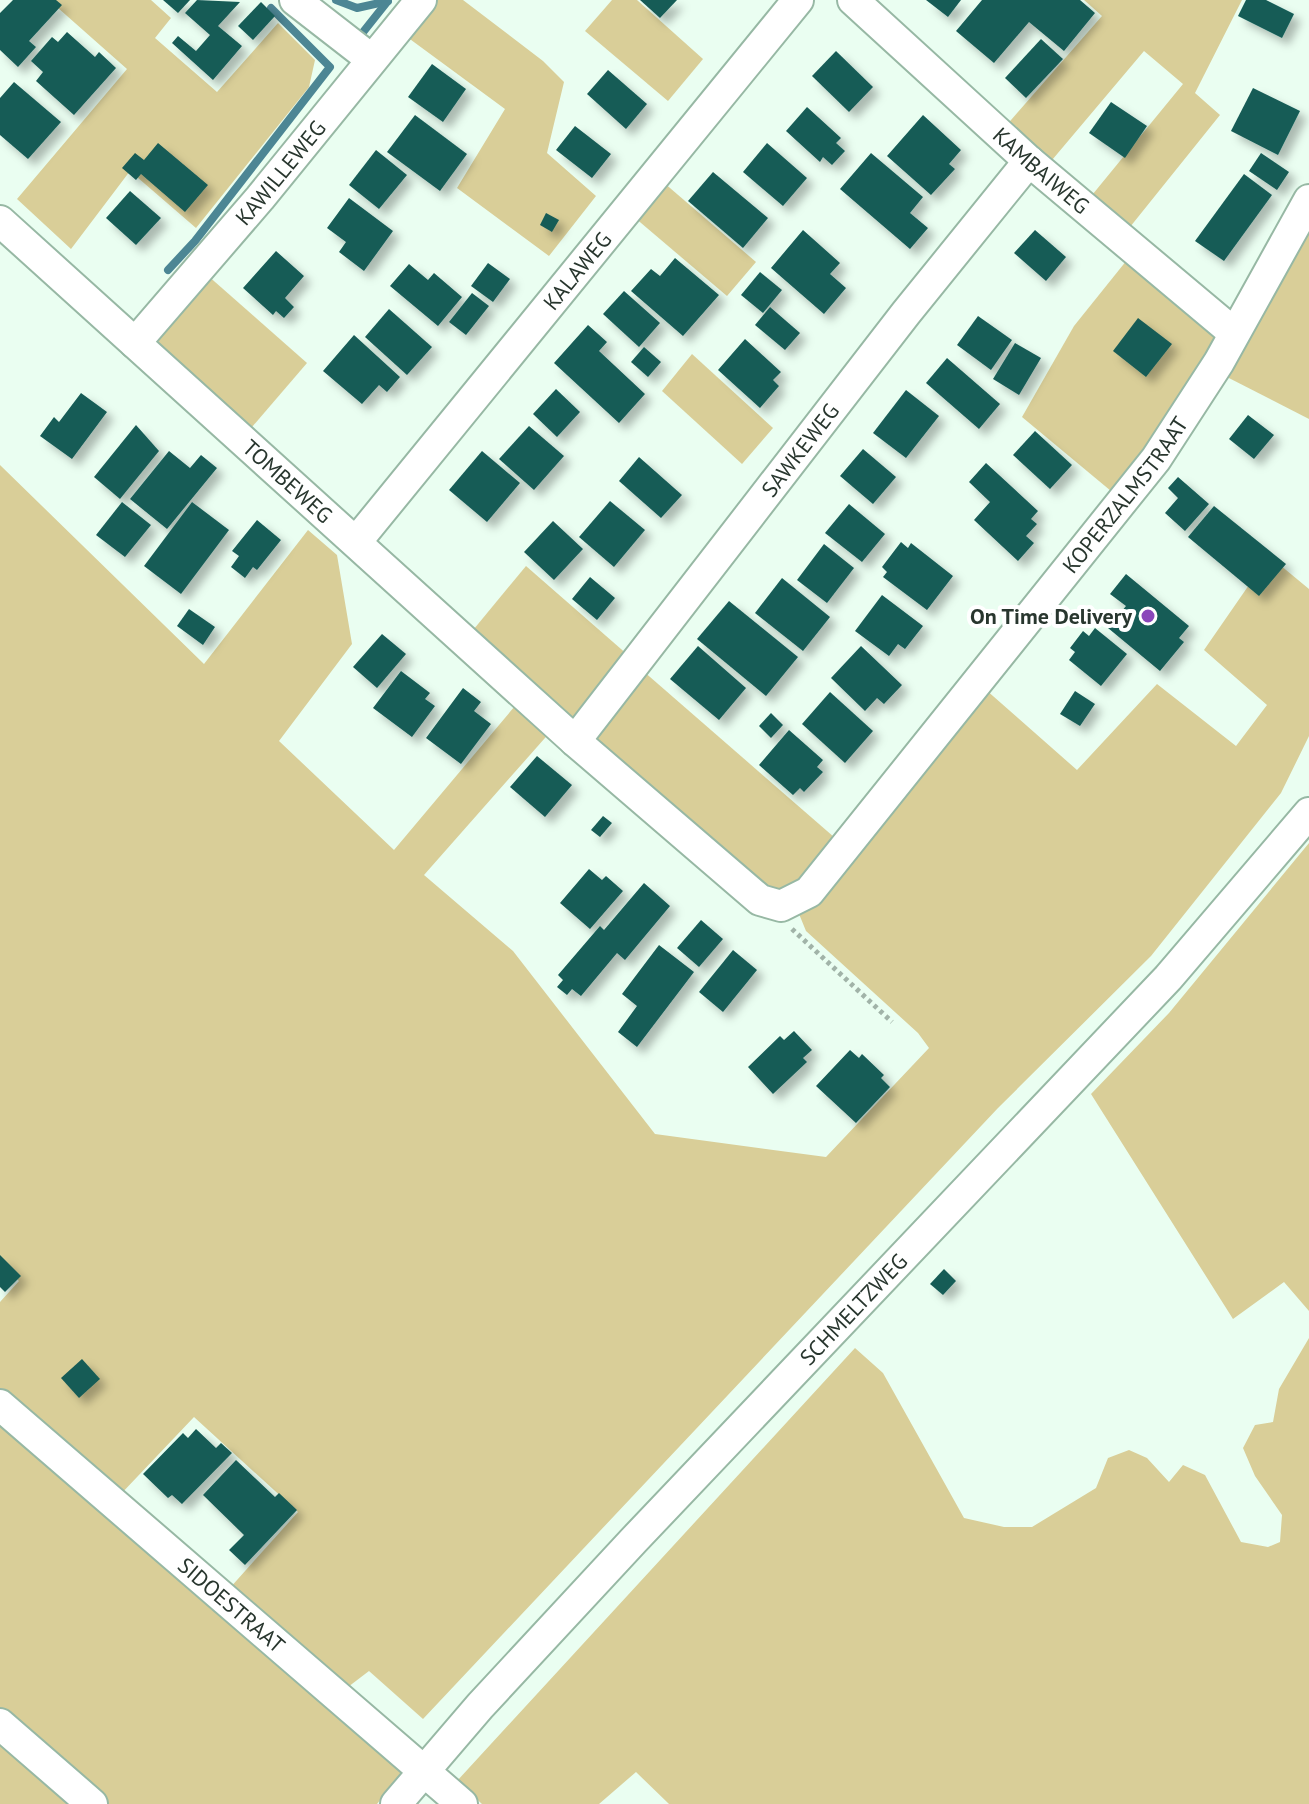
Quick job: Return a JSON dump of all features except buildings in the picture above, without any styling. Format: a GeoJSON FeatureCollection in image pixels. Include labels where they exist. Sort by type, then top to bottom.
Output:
{"type":"FeatureCollection","features":[{"type":"Feature","properties":{"kind":"street"},"geometry":{"type":"LineString","coordinates":[[295,0],[371,59]]}},
{"type":"Feature","properties":{"kind":"street","name":"KAWILLEWEG"},"geometry":{"type":"LineString","coordinates":[[135,343],[260,198],[421,0]]}},
{"type":"Feature","properties":{"kind":"street","name":"KALAWEG"},"geometry":{"type":"LineString","coordinates":[[356,542],[798,0]]}},
{"type":"Feature","properties":{"kind":"street","name":"KAMBAIWEG"},"geometry":{"type":"LineString","coordinates":[[853,0],[1029,161],[1234,333]]}},
{"type":"Feature","properties":{"kind":"street","name":"SAWKEWEG"},"geometry":{"type":"LineString","coordinates":[[575,741],[906,313],[1029,161]]}},
{"type":"Feature","properties":{"kind":"street","name":"KOPERZALMSTRAAT"},"geometry":{"type":"LineString","coordinates":[[781,906],[809,892],[1156,459],[1219,362],[1309,200]]}},
{"type":"Feature","properties":{"kind":"street","name":"TOMBEWEG"},"geometry":{"type":"LineString","coordinates":[[0,221],[575,741],[760,900],[781,906]]}},
{"type":"Feature","properties":{"kind":"street","name":"SCHMELTZWEG"},"geometry":{"type":"LineString","coordinates":[[396,1804],[480,1706],[634,1540],[1168,978],[1309,813]]}},
{"type":"Feature","properties":{"kind":"street","name":"SIDOESTRAAT"},"geometry":{"type":"LineString","coordinates":[[0,1405],[462,1804]]}},
{"type":"Feature","properties":{"kind":"street"},"geometry":{"type":"LineString","coordinates":[[0,1724],[92,1804]]}},
{"type":"Feature","properties":{"kind":"path"},"geometry":{"type":"LineString","coordinates":[[781,906],[791,927],[892,1022]]}},
{"type":"Feature","properties":{"kind":"shaded area"},"geometry":{"type":"Polygon","coordinates":[[[49,0],[151,0],[171,18],[155,38],[217,92],[278,23],[315,60],[309,87],[196,228],[130,171],[71,249],[17,199],[127,69],[49,0]]]}},
{"type":"Feature","properties":{"kind":"shaded area"},"geometry":{"type":"Polygon","coordinates":[[[432,0],[463,0],[543,61],[564,82],[547,153],[596,196],[549,256],[457,188],[505,109],[403,34],[432,0]]]}},
{"type":"Feature","properties":{"kind":"shaded area"},"geometry":{"type":"Polygon","coordinates":[[[612,0],[637,0],[703,59],[668,101],[585,31],[612,0]]]}},
{"type":"Feature","properties":{"kind":"shaded area"},"geometry":{"type":"Polygon","coordinates":[[[1084,0],[1242,0],[1195,93],[1220,115],[1126,232],[1088,200],[1183,84],[1144,51],[1047,166],[1004,128],[1102,16],[1084,0]]]}},
{"type":"Feature","properties":{"kind":"shaded area"},"geometry":{"type":"Polygon","coordinates":[[[663,182],[756,262],[727,296],[634,217],[663,182]]]}},
{"type":"Feature","properties":{"kind":"shaded area"},"geometry":{"type":"Polygon","coordinates":[[[1309,217],[1309,419],[1223,375],[1309,217]]]}},
{"type":"Feature","properties":{"kind":"shaded area"},"geometry":{"type":"Polygon","coordinates":[[[1131,255],[1219,335],[1117,496],[1022,417],[1074,326],[1131,255]]]}},
{"type":"Feature","properties":{"kind":"shaded area"},"geometry":{"type":"Polygon","coordinates":[[[206,274],[307,363],[246,434],[160,349],[158,336],[206,274]]]}},
{"type":"Feature","properties":{"kind":"shaded area"},"geometry":{"type":"Polygon","coordinates":[[[692,354],[773,428],[742,464],[662,391],[692,354]]]}},
{"type":"Feature","properties":{"kind":"shaded area"},"geometry":{"type":"Polygon","coordinates":[[[0,465],[204,664],[308,530],[337,555],[352,644],[279,741],[394,850],[520,700],[552,730],[424,875],[513,951],[655,1134],[826,1157],[929,1048],[918,1033],[806,931],[797,909],[985,689],[1077,770],[1157,684],[1236,746],[1267,705],[1204,650],[1269,556],[1309,589],[1309,736],[1281,793],[1151,956],[998,1108],[423,1719],[369,1671],[348,1687],[229,1589],[298,1512],[194,1417],[119,1496],[0,1393],[0,1302],[19,1281],[0,1262],[0,465]]]}},
{"type":"Feature","properties":{"kind":"shaded area"},"geometry":{"type":"Polygon","coordinates":[[[526,566],[629,656],[579,719],[570,718],[469,635],[526,566]]]}},
{"type":"Feature","properties":{"kind":"shaded area"},"geometry":{"type":"Polygon","coordinates":[[[642,670],[842,844],[796,892],[756,889],[600,750],[597,735],[642,670]]]}},
{"type":"Feature","properties":{"kind":"shaded area"},"geometry":{"type":"Polygon","coordinates":[[[1309,843],[1309,1311],[1284,1282],[1233,1319],[1091,1094],[1169,1013],[1309,843]]]}},
{"type":"Feature","properties":{"kind":"shaded area"},"geometry":{"type":"Polygon","coordinates":[[[1309,1338],[1309,1804],[669,1804],[636,1772],[599,1804],[482,1804],[457,1781],[855,1348],[883,1373],[964,1518],[1004,1527],[1032,1527],[1096,1488],[1108,1458],[1129,1450],[1147,1458],[1169,1482],[1183,1465],[1205,1475],[1241,1542],[1268,1547],[1280,1542],[1282,1515],[1255,1476],[1243,1448],[1255,1425],[1273,1422],[1279,1389],[1309,1338]]]}},
{"type":"Feature","properties":{"kind":"shaded area"},"geometry":{"type":"Polygon","coordinates":[[[0,1418],[402,1772],[377,1804],[0,1804],[0,1418]]]}},
{"type":"Feature","properties":{"kind":"waterway"},"geometry":{"type":"LineString","coordinates":[[336,0],[357,8],[388,1]]}},
{"type":"Feature","properties":{"kind":"waterway"},"geometry":{"type":"LineString","coordinates":[[356,41],[387,2]]}},
{"type":"Feature","properties":{"kind":"waterway"},"geometry":{"type":"LineString","coordinates":[[168,270],[195,241],[330,67],[271,8]]}},
{"type":"Feature","properties":{"kind":"place","name":"On Time Delivery"},"geometry":{"type":"Point","coordinates":[1148,616]}}]}
